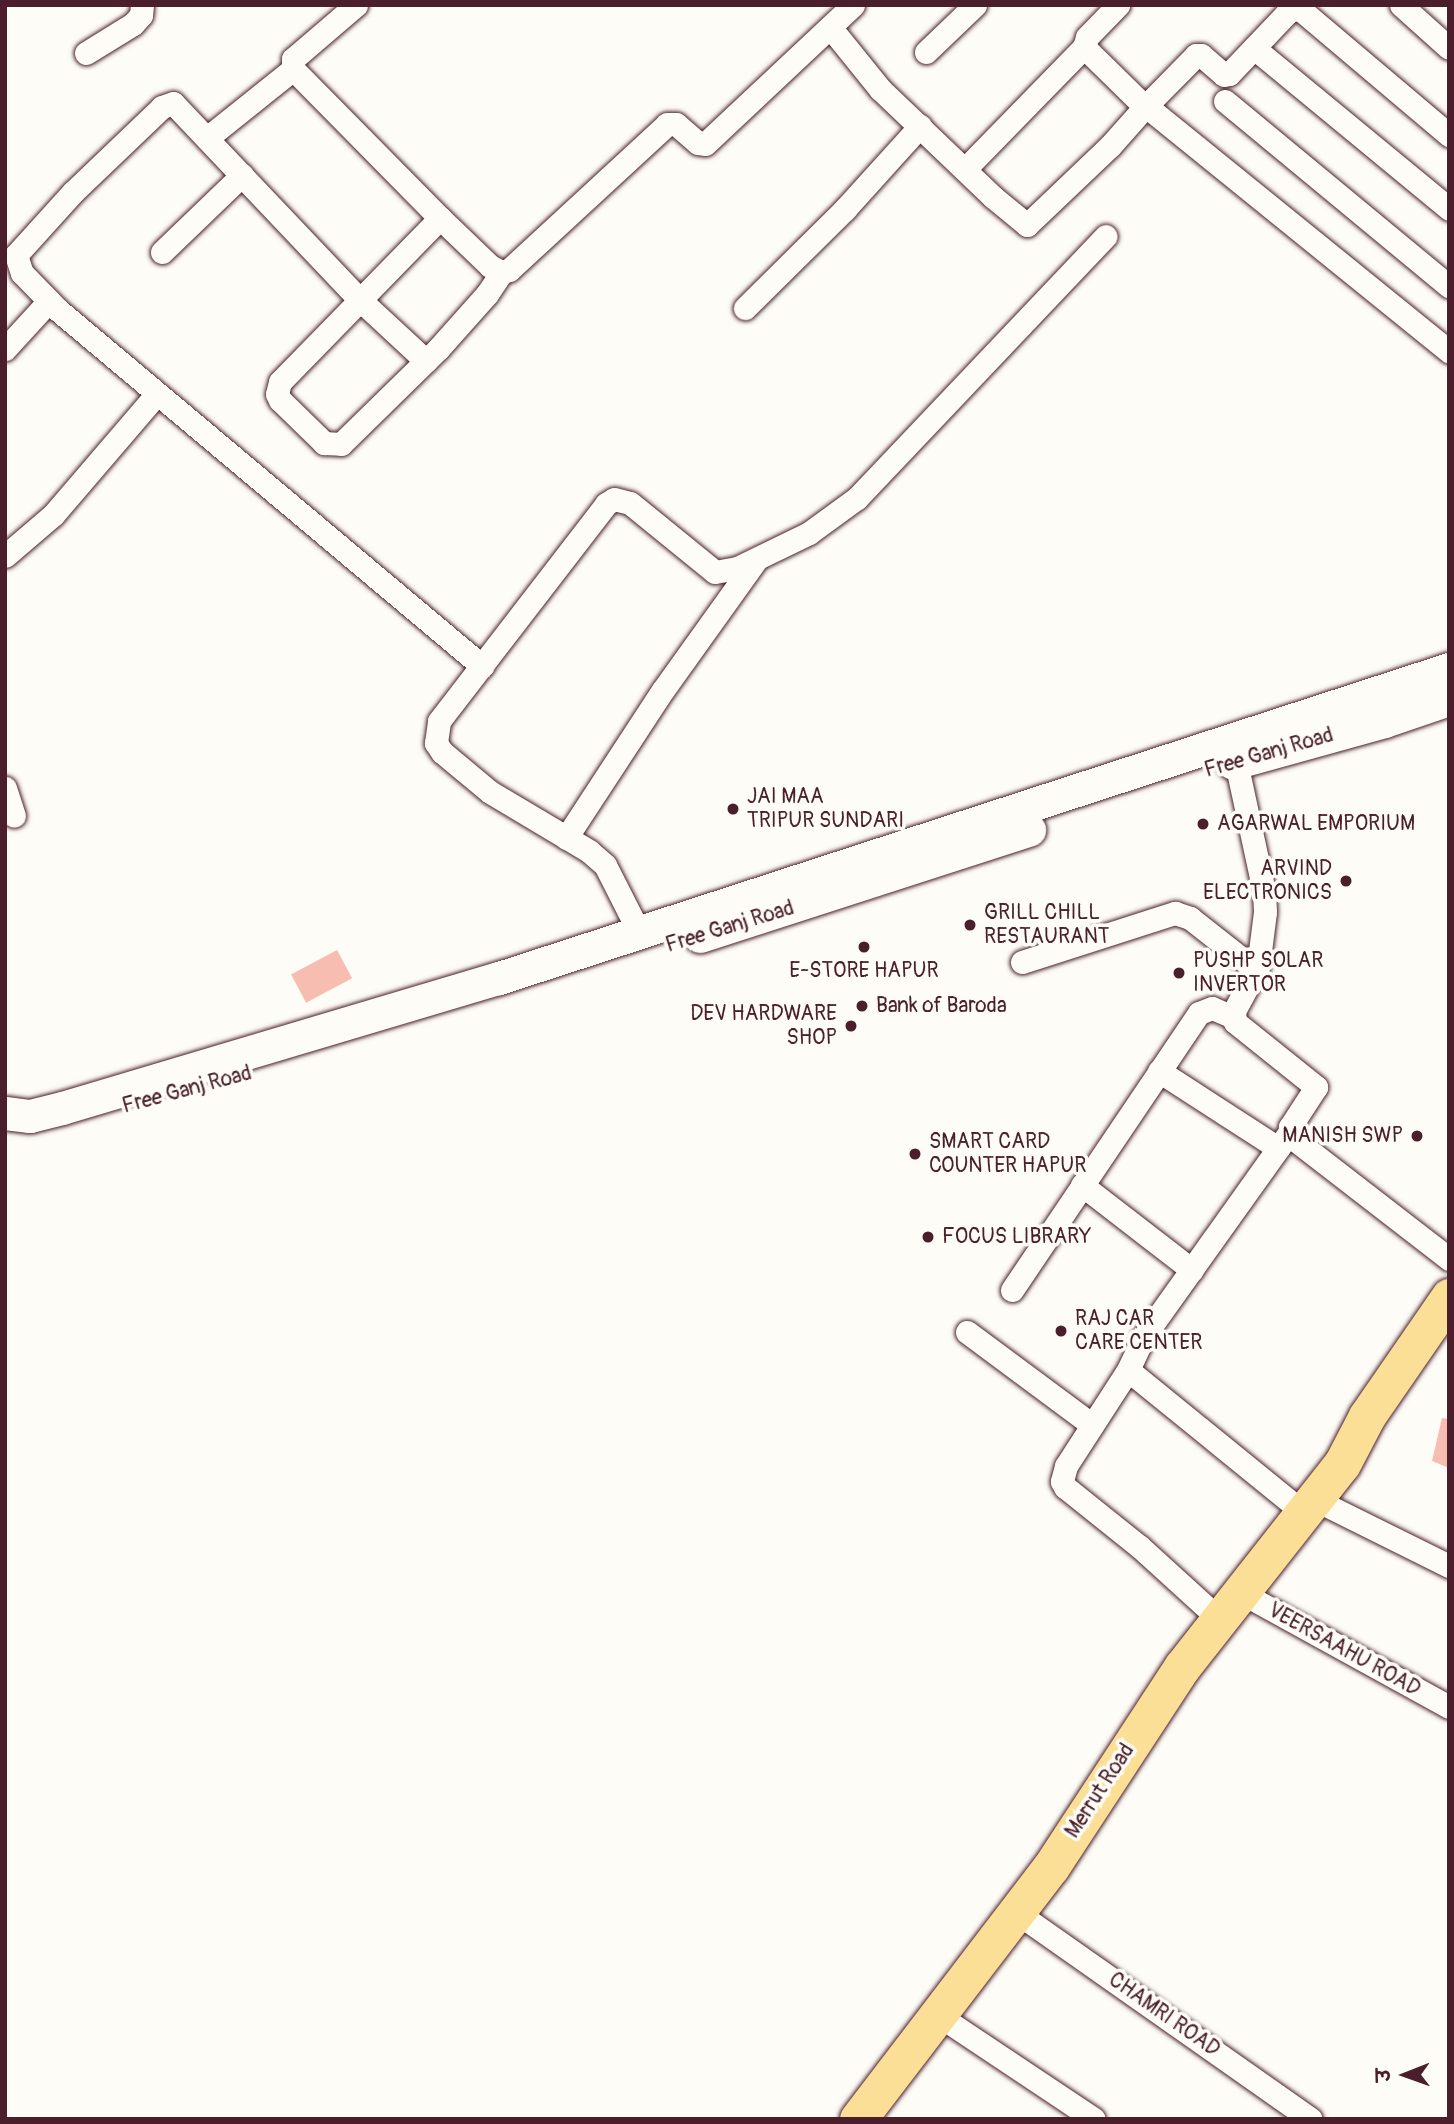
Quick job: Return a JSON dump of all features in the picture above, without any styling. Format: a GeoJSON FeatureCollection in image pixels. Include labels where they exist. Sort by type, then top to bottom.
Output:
{"type":"FeatureCollection","features":[{"type":"Feature","properties":{"kind":"main road","name":"Merrut Road"},"geometry":{"type":"LineString","coordinates":[[858,2119],[1051,1867],[1182,1667],[1342,1464],[1367,1416],[1449,1297]]}},
{"type":"Feature","properties":{"kind":"main road","name":"Merrut Road"},"geometry":{"type":"LineString","coordinates":[[1342,1464],[1384,1431],[1449,1338]]}},
{"type":"Feature","properties":{"kind":"street"},"geometry":{"type":"LineString","coordinates":[[86,53],[133,24],[141,15],[142,5]]}},
{"type":"Feature","properties":{"kind":"street"},"geometry":{"type":"LineString","coordinates":[[440,218],[359,299],[278,387],[280,400],[324,443],[341,444],[426,361],[487,294],[502,272],[509,270],[667,124],[676,124],[698,143],[705,144],[853,5]]}},
{"type":"Feature","properties":{"kind":"street"},"geometry":{"type":"LineString","coordinates":[[926,52],[975,5]]}},
{"type":"Feature","properties":{"kind":"street"},"geometry":{"type":"LineString","coordinates":[[965,169],[1084,47],[1087,37],[1118,5]]}},
{"type":"Feature","properties":{"kind":"street"},"geometry":{"type":"LineString","coordinates":[[1401,5],[1449,48]]}},
{"type":"Feature","properties":{"kind":"street"},"geometry":{"type":"LineString","coordinates":[[830,27],[880,89],[1027,225],[1110,146],[1196,55],[1201,55],[1224,75],[1229,74],[1292,9],[1301,10],[1449,135]]}},
{"type":"Feature","properties":{"kind":"street"},"geometry":{"type":"LineString","coordinates":[[342,10],[293,59],[293,69],[440,218],[490,266],[502,272]]}},
{"type":"Feature","properties":{"kind":"street"},"geometry":{"type":"LineString","coordinates":[[1084,47],[1144,108],[1449,351]]}},
{"type":"Feature","properties":{"kind":"street"},"geometry":{"type":"LineString","coordinates":[[1254,48],[1449,209]]}},
{"type":"Feature","properties":{"kind":"street"},"geometry":{"type":"LineString","coordinates":[[207,138],[293,69]]}},
{"type":"Feature","properties":{"kind":"street"},"geometry":{"type":"LineString","coordinates":[[1225,102],[1449,286]]}},
{"type":"Feature","properties":{"kind":"street"},"geometry":{"type":"LineString","coordinates":[[426,361],[359,299],[176,105],[169,103],[74,192],[16,255],[22,273],[49,301],[156,394],[350,552],[482,666]]}},
{"type":"Feature","properties":{"kind":"street"},"geometry":{"type":"LineString","coordinates":[[745,308],[809,247],[920,126]]}},
{"type":"Feature","properties":{"kind":"street"},"geometry":{"type":"LineString","coordinates":[[162,252],[242,175]]}},
{"type":"Feature","properties":{"kind":"street"},"geometry":{"type":"LineString","coordinates":[[639,932],[605,865],[589,851],[490,792],[442,752],[436,743],[439,720],[606,505],[614,499],[630,503],[709,570],[721,572],[758,559],[809,533],[857,498],[1106,236]]}},
{"type":"Feature","properties":{"kind":"street"},"geometry":{"type":"LineString","coordinates":[[5,349],[49,301]]}},
{"type":"Feature","properties":{"kind":"street"},"geometry":{"type":"LineString","coordinates":[[6,554],[53,515],[156,394]]}},
{"type":"Feature","properties":{"kind":"street"},"geometry":{"type":"LineString","coordinates":[[566,838],[663,690],[758,559]]}},
{"type":"Feature","properties":{"kind":"street"},"geometry":{"type":"LineString","coordinates":[[5,1113],[30,1116],[75,1104],[448,993],[1449,669]]}},
{"type":"Feature","properties":{"kind":"street","name":"Free Ganj Road"},"geometry":{"type":"LineString","coordinates":[[5,1134],[21,1135],[263,1069],[501,998],[911,870],[1236,762],[1384,721],[1449,699]]}},
{"type":"Feature","properties":{"kind":"street"},"geometry":{"type":"LineString","coordinates":[[1013,1290],[1199,1013],[1212,1009],[1233,1017],[1256,970],[1264,931],[1264,892],[1236,762]]}},
{"type":"Feature","properties":{"kind":"street"},"geometry":{"type":"LineString","coordinates":[[5,788],[14,816]]}},
{"type":"Feature","properties":{"kind":"street"},"geometry":{"type":"LineString","coordinates":[[1022,962],[1175,913],[1190,918],[1256,970]]}},
{"type":"Feature","properties":{"kind":"street","name":"VEERSAAHU ROAD"},"geometry":{"type":"LineString","coordinates":[[1233,1017],[1238,1026],[1316,1087],[1284,1140],[1143,1338],[1128,1370],[1062,1475],[1065,1487],[1140,1547],[1230,1606],[1449,1707]]}},
{"type":"Feature","properties":{"kind":"street"},"geometry":{"type":"LineString","coordinates":[[1159,1071],[1284,1140],[1449,1259]]}},
{"type":"Feature","properties":{"kind":"street"},"geometry":{"type":"LineString","coordinates":[[1082,1185],[1192,1270]]}},
{"type":"Feature","properties":{"kind":"street"},"geometry":{"type":"LineString","coordinates":[[967,1332],[1093,1425]]}},
{"type":"Feature","properties":{"kind":"street"},"geometry":{"type":"LineString","coordinates":[[1128,1370],[1309,1505],[1449,1566]]}},
{"type":"Feature","properties":{"kind":"street","name":"CHAMRI ROAD"},"geometry":{"type":"LineString","coordinates":[[1016,1912],[1311,2119]]}},
{"type":"Feature","properties":{"kind":"street"},"geometry":{"type":"LineString","coordinates":[[938,2015],[1094,2119]]}},
{"type":"Feature","properties":{"kind":"building"},"geometry":{"type":"Polygon","coordinates":[[[337,950],[352,978],[306,1003],[291,974],[337,950]]]}},
{"type":"Feature","properties":{"kind":"building"},"geometry":{"type":"Polygon","coordinates":[[[1442,1418],[1449,1419],[1449,1468],[1432,1461],[1442,1418]]]}},
{"type":"Feature","properties":{"kind":"place","name":"JAI MAA TRIPUR SUNDARI"},"geometry":{"type":"Point","coordinates":[733,809]}},
{"type":"Feature","properties":{"kind":"place","name":"AGARWAL EMPORIUM"},"geometry":{"type":"Point","coordinates":[1203,824]}},
{"type":"Feature","properties":{"kind":"place","name":"ARVIND ELECTRONICS"},"geometry":{"type":"Point","coordinates":[1346,881]}},
{"type":"Feature","properties":{"kind":"place","name":"GRILL CHILL RESTAURANT"},"geometry":{"type":"Point","coordinates":[970,925]}},
{"type":"Feature","properties":{"kind":"place","name":"E-STORE HAPUR"},"geometry":{"type":"Point","coordinates":[864,947]}},
{"type":"Feature","properties":{"kind":"place","name":"PUSHP SOLAR INVERTOR"},"geometry":{"type":"Point","coordinates":[1179,973]}},
{"type":"Feature","properties":{"kind":"place","name":"Bank of Baroda"},"geometry":{"type":"Point","coordinates":[862,1006]}},
{"type":"Feature","properties":{"kind":"place","name":"DEV HARDWARE SHOP"},"geometry":{"type":"Point","coordinates":[851,1026]}},
{"type":"Feature","properties":{"kind":"place","name":"MANISH SWP"},"geometry":{"type":"Point","coordinates":[1417,1136]}},
{"type":"Feature","properties":{"kind":"place","name":"SMART CARD COUNTER HAPUR"},"geometry":{"type":"Point","coordinates":[915,1154]}},
{"type":"Feature","properties":{"kind":"place","name":"FOCUS LIBRARY"},"geometry":{"type":"Point","coordinates":[928,1237]}},
{"type":"Feature","properties":{"kind":"place","name":"RAJ CAR CARE CENTER"},"geometry":{"type":"Point","coordinates":[1061,1331]}}]}
